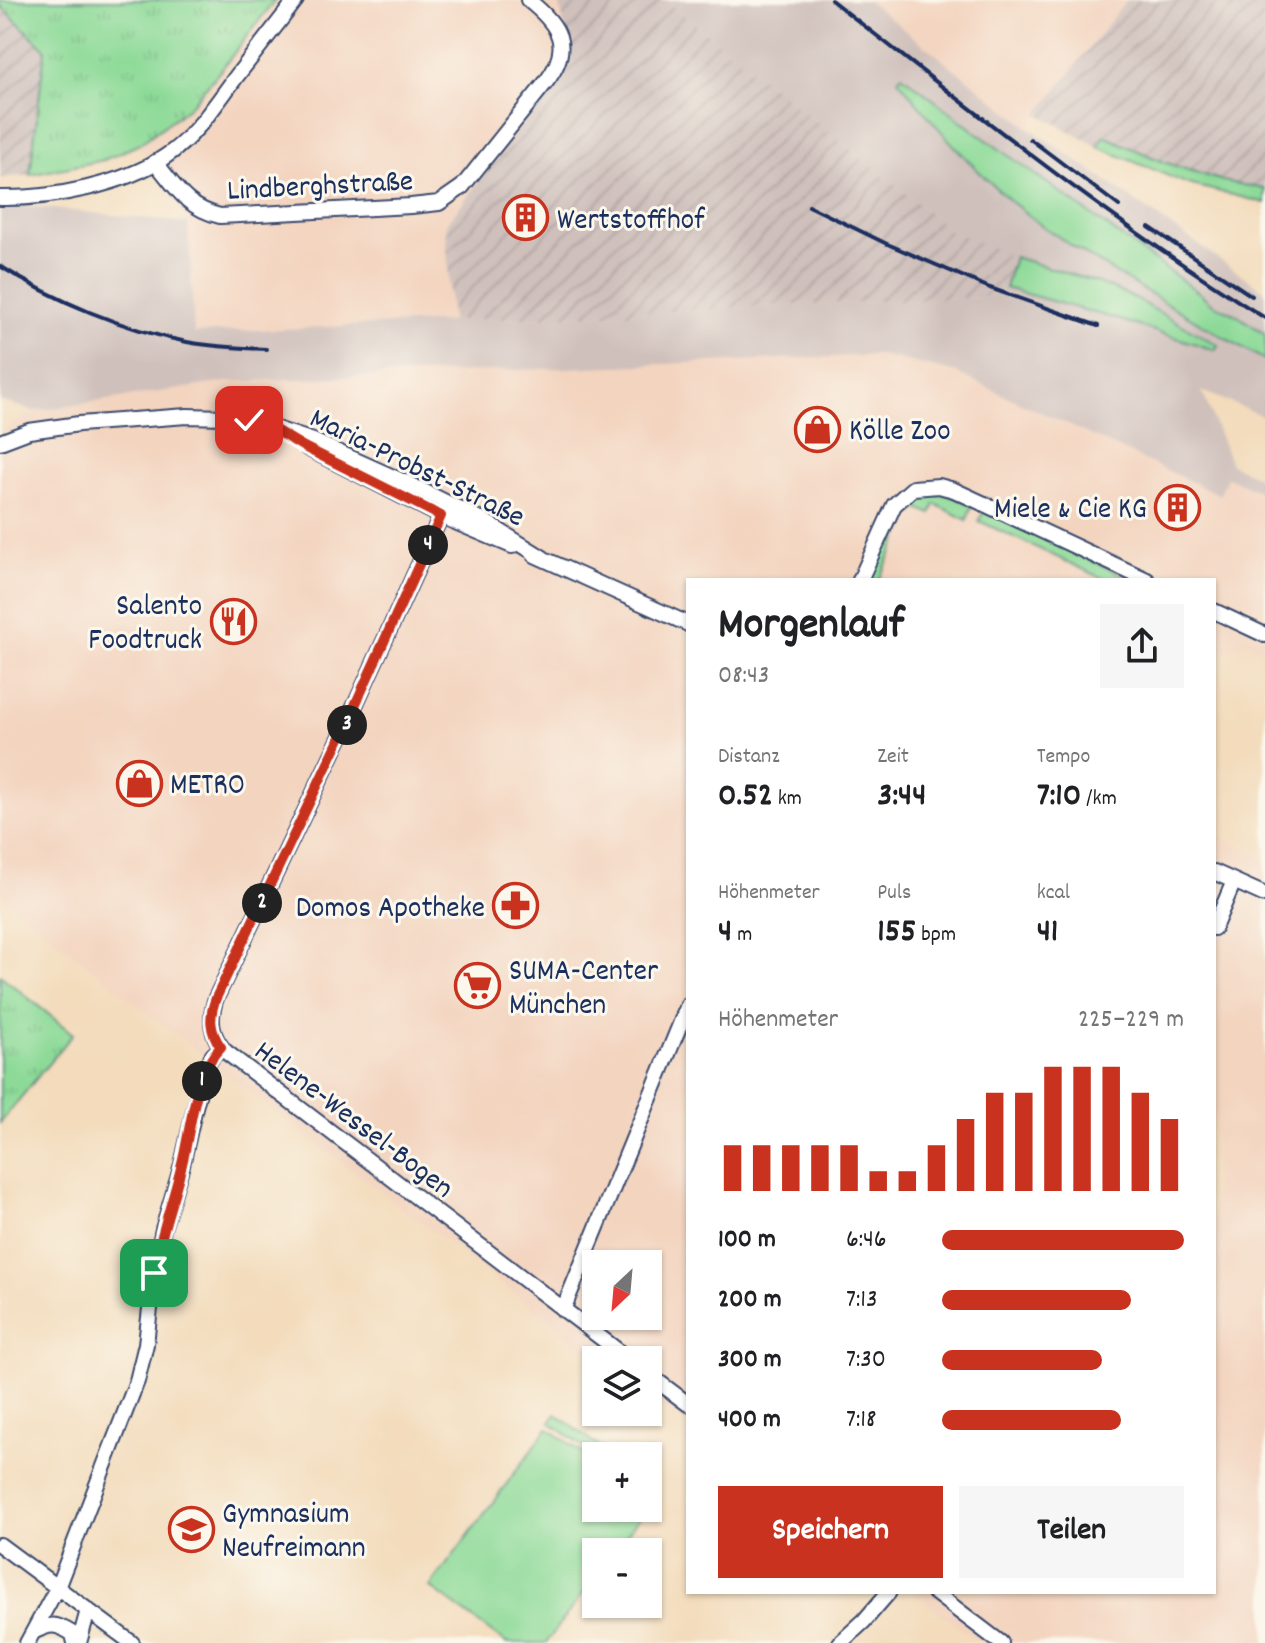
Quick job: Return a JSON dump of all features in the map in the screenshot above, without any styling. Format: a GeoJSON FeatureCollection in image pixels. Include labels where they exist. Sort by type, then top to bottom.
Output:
{"type":"FeatureCollection","features":[{"type":"Feature","properties":{"kind":"street"},"geometry":{"type":"LineString","coordinates":[[0,198],[27,198],[80,189],[136,173],[175,149],[199,126],[296,0]]}},
{"type":"Feature","properties":{"kind":"street","name":"Lindberghstraße"},"geometry":{"type":"LineString","coordinates":[[155,162],[188,202],[220,216],[439,203],[454,194],[470,178],[557,65],[560,35],[549,18],[528,0]]}},
{"type":"Feature","properties":{"kind":"street","name":"Maria-Probst-Straße"},"geometry":{"type":"LineString","coordinates":[[0,442],[29,431],[79,424],[187,416],[225,417],[267,425],[313,441],[444,510],[482,520],[543,558],[686,623]]}},
{"type":"Feature","properties":{"kind":"street"},"geometry":{"type":"LineString","coordinates":[[861,578],[894,505],[913,488],[939,486],[967,496],[1143,578]]}},
{"type":"Feature","properties":{"kind":"street","name":"Helene-Wessel-Bogen"},"geometry":{"type":"LineString","coordinates":[[444,510],[342,734],[216,998],[211,1023],[214,1037],[221,1047],[611,1346]]}},
{"type":"Feature","properties":{"kind":"street"},"geometry":{"type":"LineString","coordinates":[[1216,612],[1265,635]]}},
{"type":"Feature","properties":{"kind":"street"},"geometry":{"type":"LineString","coordinates":[[1216,873],[1265,895]]}},
{"type":"Feature","properties":{"kind":"street"},"geometry":{"type":"LineString","coordinates":[[1216,923],[1234,881]]}},
{"type":"Feature","properties":{"kind":"street"},"geometry":{"type":"LineString","coordinates":[[563,1310],[686,1010]]}},
{"type":"Feature","properties":{"kind":"street"},"geometry":{"type":"LineString","coordinates":[[30,1638],[57,1588],[137,1381],[146,1344],[166,1215],[182,1165],[205,1069],[221,1047]]}},
{"type":"Feature","properties":{"kind":"street"},"geometry":{"type":"LineString","coordinates":[[662,1384],[686,1402]]}},
{"type":"Feature","properties":{"kind":"street"},"geometry":{"type":"LineString","coordinates":[[0,1545],[132,1643]]}},
{"type":"Feature","properties":{"kind":"street"},"geometry":{"type":"LineString","coordinates":[[840,1643],[887,1594]]}},
{"type":"Feature","properties":{"kind":"street"},"geometry":{"type":"LineString","coordinates":[[937,1594],[1001,1643]]}},
{"type":"Feature","properties":{"kind":"street"},"geometry":{"type":"LineString","coordinates":[[77,1643],[88,1610]]}},
{"type":"Feature","properties":{"kind":"street"},"geometry":{"type":"LineString","coordinates":[[30,1638],[47,1625],[57,1626],[73,1634],[77,1643]]}},
{"type":"Feature","properties":{"kind":"shaded area"},"geometry":{"type":"Polygon","coordinates":[[[275,0],[559,0],[571,58],[446,225],[451,321],[193,333],[188,224],[138,145],[188,109],[275,0]]]}},
{"type":"Feature","properties":{"kind":"shaded area"},"geometry":{"type":"Polygon","coordinates":[[[559,0],[666,0],[952,231],[1014,255],[1005,288],[985,297],[451,321],[446,225],[571,58],[559,0]]]}},
{"type":"Feature","properties":{"kind":"shaded area"},"geometry":{"type":"Polygon","coordinates":[[[666,0],[867,0],[1028,127],[1265,291],[1265,417],[1202,391],[1231,464],[1265,481],[1265,494],[1227,477],[1220,495],[954,372],[880,355],[226,382],[34,411],[0,401],[0,203],[188,223],[194,333],[985,297],[1005,288],[1215,349],[1217,345],[1130,296],[1096,282],[1014,257],[952,231],[666,0]]]}},
{"type":"Feature","properties":{"kind":"shaded area"},"geometry":{"type":"Polygon","coordinates":[[[867,0],[1127,0],[1028,127],[867,0]]]}},
{"type":"Feature","properties":{"kind":"shaded area"},"geometry":{"type":"Polygon","coordinates":[[[1127,0],[1265,0],[1265,201],[1188,184],[1156,172],[1099,147],[1038,114],[1127,0]]]}},
{"type":"Feature","properties":{"kind":"shaded area"},"geometry":{"type":"Polygon","coordinates":[[[0,5],[46,49],[30,175],[0,178],[0,5]]]}},
{"type":"Feature","properties":{"kind":"shaded area"},"geometry":{"type":"Polygon","coordinates":[[[880,355],[954,372],[1220,494],[1227,476],[1265,494],[1265,652],[1246,643],[1216,655],[1216,578],[686,578],[686,1424],[662,1406],[662,1346],[582,1346],[141,1008],[0,895],[0,431],[34,411],[226,382],[880,355]]]}},
{"type":"Feature","properties":{"kind":"shaded area"},"geometry":{"type":"Polygon","coordinates":[[[1216,835],[1265,859],[1265,1643],[980,1643],[915,1594],[1216,1594],[1216,835]]]}},
{"type":"Feature","properties":{"kind":"green space"},"geometry":{"type":"Polygon","coordinates":[[[0,0],[275,0],[187,109],[138,145],[104,160],[30,175],[45,49],[0,5],[0,0]]]}},
{"type":"Feature","properties":{"kind":"green space"},"geometry":{"type":"Polygon","coordinates":[[[902,75],[1209,301],[1265,334],[1265,360],[1102,265],[1029,216],[993,185],[943,134],[898,79],[902,75]]]}},
{"type":"Feature","properties":{"kind":"green space"},"geometry":{"type":"Polygon","coordinates":[[[1104,136],[1164,162],[1223,181],[1265,189],[1265,203],[1188,184],[1098,147],[1104,136]]]}},
{"type":"Feature","properties":{"kind":"green space"},"geometry":{"type":"Polygon","coordinates":[[[1014,257],[1096,282],[1130,296],[1218,345],[1215,350],[1005,288],[1014,257]]]}},
{"type":"Feature","properties":{"kind":"green space"},"geometry":{"type":"Polygon","coordinates":[[[931,494],[948,495],[972,504],[967,520],[935,504],[931,514],[918,508],[909,516],[880,578],[868,578],[894,515],[911,501],[931,494]]]}},
{"type":"Feature","properties":{"kind":"green space"},"geometry":{"type":"Polygon","coordinates":[[[984,510],[1130,578],[1102,578],[979,521],[984,510]]]}},
{"type":"Feature","properties":{"kind":"green space"},"geometry":{"type":"Polygon","coordinates":[[[0,975],[73,1034],[0,1123],[0,975]]]}},
{"type":"Feature","properties":{"kind":"green space"},"geometry":{"type":"Polygon","coordinates":[[[556,1414],[593,1442],[582,1442],[582,1446],[550,1422],[556,1414]]]}},
{"type":"Feature","properties":{"kind":"green space"},"geometry":{"type":"Polygon","coordinates":[[[548,1428],[582,1453],[582,1522],[636,1522],[624,1538],[582,1538],[582,1595],[546,1643],[506,1643],[430,1587],[548,1428]]]}},
{"type":"Feature","properties":{"kind":"railway"},"geometry":{"type":"LineString","coordinates":[[831,0],[1098,205],[1265,318]]}},
{"type":"Feature","properties":{"kind":"railway"},"geometry":{"type":"LineString","coordinates":[[1030,139],[1119,206]]}},
{"type":"Feature","properties":{"kind":"railway"},"geometry":{"type":"LineString","coordinates":[[809,206],[990,288],[1098,326]]}},
{"type":"Feature","properties":{"kind":"railway"},"geometry":{"type":"LineString","coordinates":[[1149,227],[1252,296]]}},
{"type":"Feature","properties":{"kind":"railway"},"geometry":{"type":"LineString","coordinates":[[0,266],[66,302],[139,330],[197,344],[266,349]]}},
{"type":"Feature","properties":{"kind":"place","name":"Wertstoffhof"},"geometry":{"type":"Point","coordinates":[526,218]}},
{"type":"Feature","properties":{"kind":"place","name":"Kölle Zoo"},"geometry":{"type":"Point","coordinates":[818,429]}},
{"type":"Feature","properties":{"kind":"place","name":"Miele & Cie KG"},"geometry":{"type":"Point","coordinates":[1178,507]}},
{"type":"Feature","properties":{"kind":"place","name":"Salento Foodtruck"},"geometry":{"type":"Point","coordinates":[233,621]}},
{"type":"Feature","properties":{"kind":"place","name":"METRO"},"geometry":{"type":"Point","coordinates":[139,783]}},
{"type":"Feature","properties":{"kind":"place","name":"Domos Apotheke"},"geometry":{"type":"Point","coordinates":[516,906]}},
{"type":"Feature","properties":{"kind":"place","name":"SUMA-Center München"},"geometry":{"type":"Point","coordinates":[478,986]}},
{"type":"Feature","properties":{"kind":"place","name":"Gymnasium Neufreimann"},"geometry":{"type":"Point","coordinates":[191,1529]}},
{"type":"Feature","properties":{"kind":"route"},"geometry":{"type":"LineString","coordinates":[[154,1273],[166,1215],[182,1165],[205,1069],[221,1047],[214,1037],[211,1023],[216,998],[342,734],[441,516],[267,425],[249,420]]}}]}
